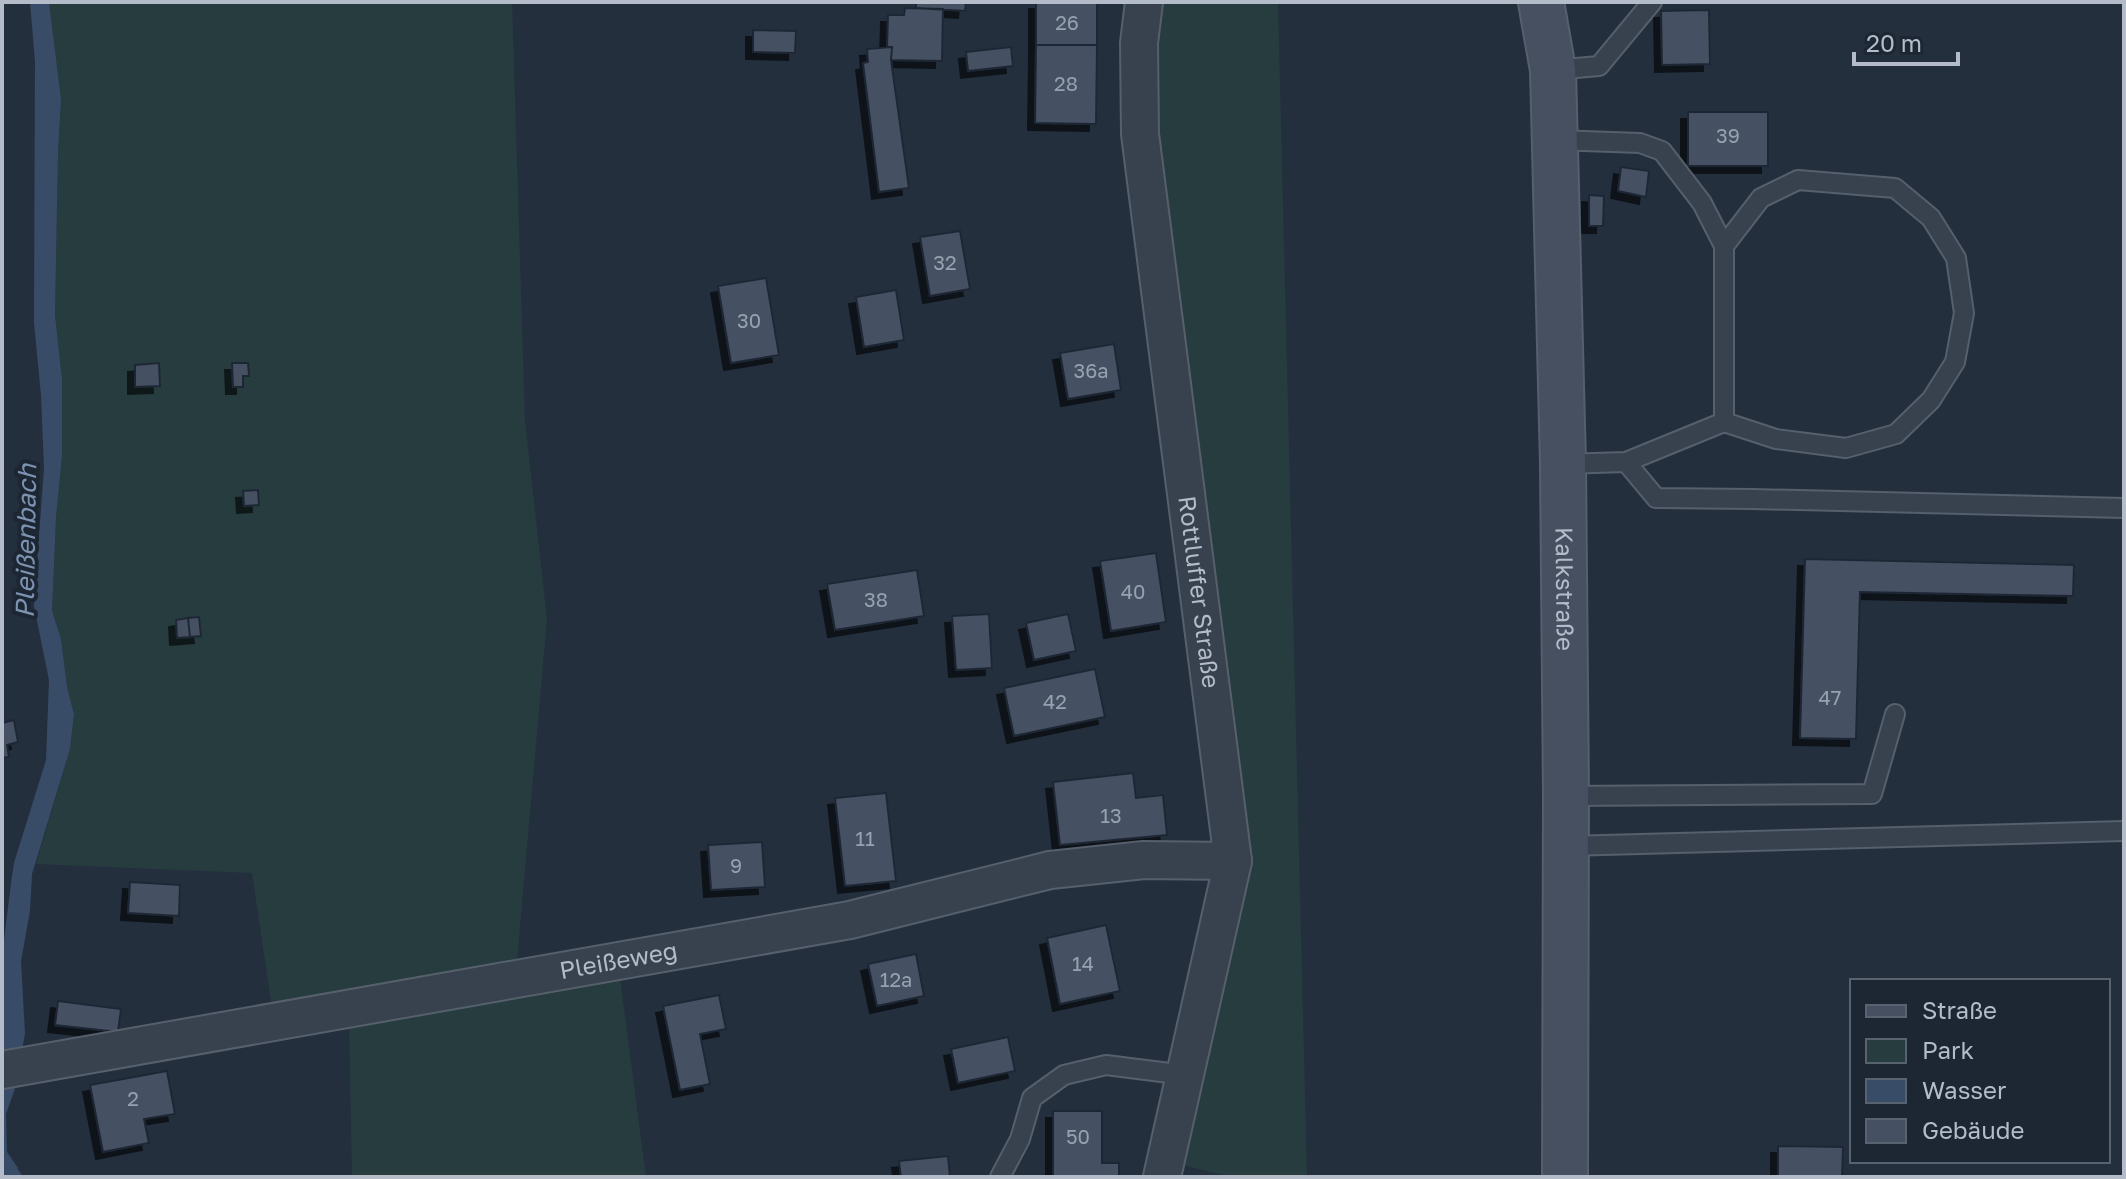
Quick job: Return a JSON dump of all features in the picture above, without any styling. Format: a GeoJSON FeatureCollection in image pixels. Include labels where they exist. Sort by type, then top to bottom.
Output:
{"type":"FeatureCollection","features":[{"type":"Feature","properties":{"kind":"main road","name":"Kalkstraße"},"geometry":{"type":"LineString","coordinates":[[1541,2],[1553,70],[1563,464],[1565,1177]]}},
{"type":"Feature","properties":{"kind":"street","name":"Rottluffer Straße"},"geometry":{"type":"LineString","coordinates":[[1144,2],[1139,43],[1140,134],[1233,861],[1162,1177]]}},
{"type":"Feature","properties":{"kind":"street","name":"Pleißeweg"},"geometry":{"type":"LineString","coordinates":[[2,1070],[850,920],[1050,870],[1144,860],[1233,861]]}},
{"type":"Feature","properties":{"kind":"lane"},"geometry":{"type":"LineString","coordinates":[[1553,70],[1599,66],[1652,2]]}},
{"type":"Feature","properties":{"kind":"lane"},"geometry":{"type":"LineString","coordinates":[[1555,140],[1640,143],[1662,151],[1702,203],[1724,246],[1724,422]]}},
{"type":"Feature","properties":{"kind":"lane"},"geometry":{"type":"LineString","coordinates":[[1563,464],[1626,462],[1724,422],[1776,439],[1846,448],[1896,434],[1931,400],[1955,362],[1964,313],[1956,258],[1931,218],[1895,188],[1798,180],[1761,198],[1724,246]]}},
{"type":"Feature","properties":{"kind":"lane"},"geometry":{"type":"LineString","coordinates":[[1626,462],[1656,498],[2124,508]]}},
{"type":"Feature","properties":{"kind":"lane"},"geometry":{"type":"LineString","coordinates":[[1566,796],[1872,794],[1895,714]]}},
{"type":"Feature","properties":{"kind":"lane"},"geometry":{"type":"LineString","coordinates":[[1566,846],[2124,831]]}},
{"type":"Feature","properties":{"kind":"lane"},"geometry":{"type":"LineString","coordinates":[[1000,1177],[1020,1139],[1032,1098],[1064,1075],[1106,1065],[1185,1075]]}},
{"type":"Feature","properties":{"kind":"green space"},"geometry":{"type":"Polygon","coordinates":[[[49,2],[512,2],[525,421],[547,619],[516,972],[273,1015],[252,873],[36,864],[70,749],[74,714],[61,639],[52,612],[62,456],[62,379],[55,315],[61,99],[49,2]]]}},
{"type":"Feature","properties":{"kind":"green space"},"geometry":{"type":"Polygon","coordinates":[[[1163,2],[1278,2],[1307,1177],[1231,1177],[1174,1163],[1245,864],[1159,131],[1157,43],[1163,2]]]}},
{"type":"Feature","properties":{"kind":"green space"},"geometry":{"type":"Polygon","coordinates":[[[620,978],[646,1177],[352,1177],[349,1024],[620,978]]]}},
{"type":"Feature","properties":{"kind":"water"},"geometry":{"type":"Polygon","coordinates":[[[30,2],[49,2],[61,99],[55,315],[62,379],[62,456],[52,611],[61,639],[74,714],[70,749],[32,874],[30,911],[21,961],[25,1034],[20,1059],[2,1062],[2,957],[11,883],[14,863],[46,760],[49,680],[34,606],[44,468],[34,323],[35,61],[30,2]]]}},
{"type":"Feature","properties":{"kind":"water"},"geometry":{"type":"Polygon","coordinates":[[[17,1083],[6,1114],[7,1152],[18,1168],[9,1176],[2,1174],[2,1084],[17,1083]]]}},
{"type":"Feature","properties":{"kind":"building"},"geometry":{"type":"Polygon","coordinates":[[[916,2],[966,2],[965,11],[916,8],[916,2]]]}},
{"type":"Feature","properties":{"kind":"building"},"geometry":{"type":"Polygon","coordinates":[[[1036,2],[1097,2],[1097,45],[1036,45],[1036,2]]]}},
{"type":"Feature","properties":{"kind":"building"},"geometry":{"type":"Polygon","coordinates":[[[905,8],[943,9],[942,61],[891,60],[892,47],[887,47],[888,15],[904,15],[905,8]]]}},
{"type":"Feature","properties":{"kind":"building"},"geometry":{"type":"Polygon","coordinates":[[[1709,10],[1710,64],[1662,65],[1661,11],[1709,10]]]}},
{"type":"Feature","properties":{"kind":"building"},"geometry":{"type":"Polygon","coordinates":[[[753,30],[796,31],[795,53],[753,52],[753,30]]]}},
{"type":"Feature","properties":{"kind":"building"},"geometry":{"type":"Polygon","coordinates":[[[1036,45],[1097,45],[1096,124],[1035,123],[1036,45]]]}},
{"type":"Feature","properties":{"kind":"building"},"geometry":{"type":"Polygon","coordinates":[[[892,47],[891,60],[909,188],[879,192],[863,63],[868,62],[867,49],[892,47]]]}},
{"type":"Feature","properties":{"kind":"building"},"geometry":{"type":"Polygon","coordinates":[[[1011,47],[1013,66],[968,71],[966,52],[1011,47]]]}},
{"type":"Feature","properties":{"kind":"building"},"geometry":{"type":"Polygon","coordinates":[[[1688,112],[1768,112],[1768,166],[1688,166],[1688,112]]]}},
{"type":"Feature","properties":{"kind":"building"},"geometry":{"type":"Polygon","coordinates":[[[1621,167],[1649,171],[1646,197],[1618,191],[1621,167]]]}},
{"type":"Feature","properties":{"kind":"building"},"geometry":{"type":"Polygon","coordinates":[[[1589,195],[1604,196],[1603,226],[1589,226],[1589,195]]]}},
{"type":"Feature","properties":{"kind":"building"},"geometry":{"type":"Polygon","coordinates":[[[960,231],[970,289],[930,296],[920,237],[960,231]]]}},
{"type":"Feature","properties":{"kind":"building"},"geometry":{"type":"Polygon","coordinates":[[[766,278],[779,355],[731,363],[718,286],[766,278]]]}},
{"type":"Feature","properties":{"kind":"building"},"geometry":{"type":"Polygon","coordinates":[[[896,290],[904,340],[864,347],[856,297],[896,290]]]}},
{"type":"Feature","properties":{"kind":"building"},"geometry":{"type":"Polygon","coordinates":[[[1114,344],[1121,390],[1068,399],[1060,353],[1114,344]]]}},
{"type":"Feature","properties":{"kind":"building"},"geometry":{"type":"Polygon","coordinates":[[[159,363],[160,386],[135,387],[135,365],[159,363]]]}},
{"type":"Feature","properties":{"kind":"building"},"geometry":{"type":"Polygon","coordinates":[[[232,363],[248,363],[249,376],[243,376],[243,387],[233,387],[232,363]]]}},
{"type":"Feature","properties":{"kind":"building"},"geometry":{"type":"Polygon","coordinates":[[[258,490],[259,505],[244,506],[243,491],[258,490]]]}},
{"type":"Feature","properties":{"kind":"building"},"geometry":{"type":"Polygon","coordinates":[[[1156,553],[1166,622],[1111,631],[1100,561],[1156,553]]]}},
{"type":"Feature","properties":{"kind":"building"},"geometry":{"type":"Polygon","coordinates":[[[1805,559],[2074,565],[2073,596],[1860,592],[1856,739],[1800,738],[1805,559]]]}},
{"type":"Feature","properties":{"kind":"building"},"geometry":{"type":"Polygon","coordinates":[[[917,570],[924,616],[835,630],[827,584],[917,570]]]}},
{"type":"Feature","properties":{"kind":"building"},"geometry":{"type":"Polygon","coordinates":[[[989,614],[992,668],[956,670],[952,616],[989,614]]]}},
{"type":"Feature","properties":{"kind":"building"},"geometry":{"type":"Polygon","coordinates":[[[1068,614],[1076,651],[1034,660],[1026,623],[1068,614]]]}},
{"type":"Feature","properties":{"kind":"building"},"geometry":{"type":"Polygon","coordinates":[[[199,617],[201,636],[190,637],[188,618],[199,617]]]}},
{"type":"Feature","properties":{"kind":"building"},"geometry":{"type":"Polygon","coordinates":[[[188,618],[190,637],[177,638],[176,620],[188,618]]]}},
{"type":"Feature","properties":{"kind":"building"},"geometry":{"type":"Polygon","coordinates":[[[1095,669],[1105,717],[1014,736],[1004,688],[1095,669]]]}},
{"type":"Feature","properties":{"kind":"building"},"geometry":{"type":"Polygon","coordinates":[[[14,720],[18,742],[7,745],[9,757],[2,758],[2,723],[14,720]]]}},
{"type":"Feature","properties":{"kind":"building"},"geometry":{"type":"Polygon","coordinates":[[[1133,773],[1136,798],[1163,795],[1167,835],[1060,845],[1053,782],[1133,773]]]}},
{"type":"Feature","properties":{"kind":"building"},"geometry":{"type":"Polygon","coordinates":[[[886,793],[896,881],[845,886],[835,798],[886,793]]]}},
{"type":"Feature","properties":{"kind":"building"},"geometry":{"type":"Polygon","coordinates":[[[762,842],[765,887],[711,890],[708,845],[762,842]]]}},
{"type":"Feature","properties":{"kind":"building"},"geometry":{"type":"Polygon","coordinates":[[[130,882],[180,885],[179,916],[128,913],[130,882]]]}},
{"type":"Feature","properties":{"kind":"building"},"geometry":{"type":"Polygon","coordinates":[[[1106,925],[1120,991],[1060,1004],[1047,938],[1106,925]]]}},
{"type":"Feature","properties":{"kind":"building"},"geometry":{"type":"Polygon","coordinates":[[[916,954],[924,996],[877,1006],[868,964],[916,954]]]}},
{"type":"Feature","properties":{"kind":"building"},"geometry":{"type":"Polygon","coordinates":[[[719,995],[726,1029],[700,1034],[710,1084],[680,1090],[663,1006],[719,995]]]}},
{"type":"Feature","properties":{"kind":"building"},"geometry":{"type":"Polygon","coordinates":[[[58,1001],[121,1009],[118,1032],[55,1025],[58,1001]]]}},
{"type":"Feature","properties":{"kind":"building"},"geometry":{"type":"Polygon","coordinates":[[[1008,1037],[1015,1071],[958,1083],[951,1049],[1008,1037]]]}},
{"type":"Feature","properties":{"kind":"building"},"geometry":{"type":"Polygon","coordinates":[[[167,1071],[175,1114],[144,1119],[149,1143],[103,1152],[90,1085],[167,1071]]]}},
{"type":"Feature","properties":{"kind":"building"},"geometry":{"type":"Polygon","coordinates":[[[1053,1111],[1102,1111],[1102,1163],[1119,1163],[1119,1177],[1053,1177],[1053,1111]]]}},
{"type":"Feature","properties":{"kind":"building"},"geometry":{"type":"Polygon","coordinates":[[[1778,1146],[1843,1147],[1842,1177],[1778,1177],[1778,1146]]]}},
{"type":"Feature","properties":{"kind":"building"},"geometry":{"type":"Polygon","coordinates":[[[948,1156],[950,1177],[901,1177],[899,1161],[948,1156]]]}},
{"type":"Feature","properties":{"kind":"waterway"},"geometry":{"type":"LineString","coordinates":[[2,1156],[17,1177]]}},
{"type":"Feature","properties":{"kind":"water label","name":"Pleißenbach"},"geometry":{"type":"Point","coordinates":[26,541]}}]}
